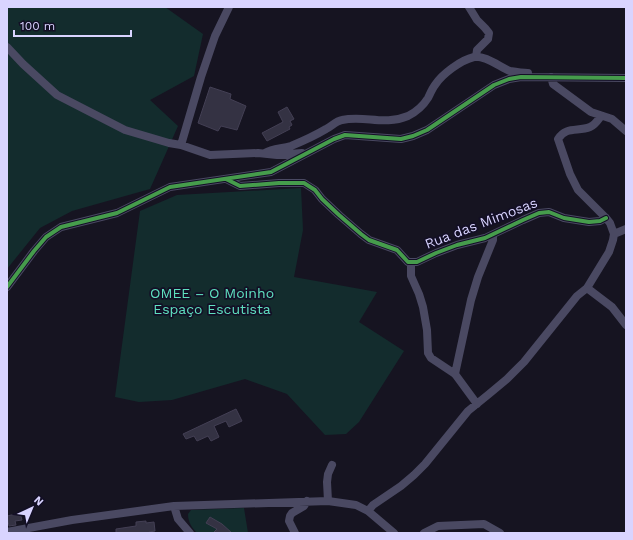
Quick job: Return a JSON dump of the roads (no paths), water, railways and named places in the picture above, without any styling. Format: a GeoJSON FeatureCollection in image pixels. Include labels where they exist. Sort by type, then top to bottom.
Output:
{"type":"FeatureCollection","features":[{"type":"Feature","properties":{"kind":"street"},"geometry":{"type":"LineString","coordinates":[[181,145],[206,63],[229,7]]}},
{"type":"Feature","properties":{"kind":"street"},"geometry":{"type":"LineString","coordinates":[[470,7],[477,20],[489,33],[488,39],[477,50],[476,57]]}},
{"type":"Feature","properties":{"kind":"street"},"geometry":{"type":"LineString","coordinates":[[7,47],[57,95],[125,130],[181,145],[210,155],[258,153],[276,156],[307,153]]}},
{"type":"Feature","properties":{"kind":"street"},"geometry":{"type":"LineString","coordinates":[[264,154],[269,150],[284,149],[326,129],[341,120],[354,119],[389,121],[409,115],[422,106],[428,99],[434,85],[442,76],[468,59],[476,57],[490,61],[509,70],[540,74],[549,78],[553,84],[591,112],[612,119],[626,131]]}},
{"type":"Feature","properties":{"kind":"street"},"geometry":{"type":"LineString","coordinates":[[7,286],[46,237],[62,227],[117,213],[170,188],[271,172],[334,138],[345,135],[401,139],[413,136],[427,130],[494,85],[509,79],[521,77],[626,78]]}},
{"type":"Feature","properties":{"kind":"street"},"geometry":{"type":"LineString","coordinates":[[368,511],[373,505],[402,486],[414,475],[468,411],[507,379],[524,362],[577,296],[587,288],[609,252],[614,240],[614,234],[610,223],[578,190],[570,174],[558,139],[566,131],[591,127],[601,116]]}},
{"type":"Feature","properties":{"kind":"street","name":"Rua das Mimosas"},"geometry":{"type":"LineString","coordinates":[[226,179],[240,186],[279,182],[304,183],[315,190],[339,216],[361,234],[369,240],[397,250],[408,262],[417,262],[457,245],[485,238],[539,213],[549,212],[564,218],[589,222],[600,221],[606,218]]}},
{"type":"Feature","properties":{"kind":"street"},"geometry":{"type":"LineString","coordinates":[[614,234],[626,229]]}},
{"type":"Feature","properties":{"kind":"street"},"geometry":{"type":"LineString","coordinates":[[455,374],[471,300],[478,277],[493,240],[493,235]]}},
{"type":"Feature","properties":{"kind":"street"},"geometry":{"type":"LineString","coordinates":[[411,262],[411,276],[419,294],[427,330],[428,353],[431,358],[455,374],[477,404]]}},
{"type":"Feature","properties":{"kind":"street"},"geometry":{"type":"LineString","coordinates":[[587,288],[612,307],[626,325]]}},
{"type":"Feature","properties":{"kind":"street"},"geometry":{"type":"LineString","coordinates":[[328,501],[328,474],[332,464]]}},
{"type":"Feature","properties":{"kind":"street"},"geometry":{"type":"LineString","coordinates":[[295,533],[289,521],[290,516],[292,513],[304,506],[307,501]]}},
{"type":"Feature","properties":{"kind":"street"},"geometry":{"type":"LineString","coordinates":[[7,532],[72,520],[174,506],[328,501],[356,505],[368,511],[394,533]]}},
{"type":"Feature","properties":{"kind":"street"},"geometry":{"type":"LineString","coordinates":[[174,506],[178,518],[190,533]]}},
{"type":"Feature","properties":{"kind":"street"},"geometry":{"type":"LineString","coordinates":[[424,533],[438,526],[484,524],[500,533]]}},
{"type":"Feature","properties":{"kind":"park label","name":"OMEE – O Moinho Espaço Escutista"},"geometry":{"type":"Point","coordinates":[212,302]}}]}
